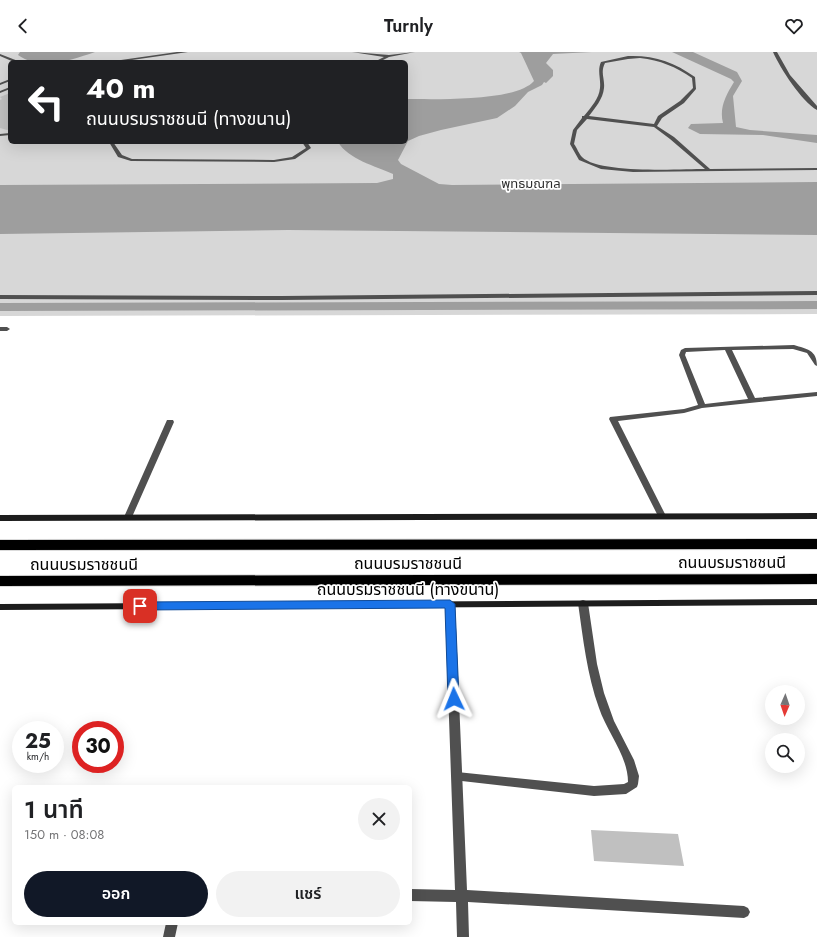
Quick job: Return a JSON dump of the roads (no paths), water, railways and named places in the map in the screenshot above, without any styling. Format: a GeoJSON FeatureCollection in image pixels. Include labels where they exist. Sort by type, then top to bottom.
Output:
{"type":"FeatureCollection","features":[{"type":"Feature","properties":{"kind":"highway","name":"ถนนบรมราชชนนี"},"geometry":{"type":"LineString","coordinates":[[0,545],[817,544]]}},
{"type":"Feature","properties":{"kind":"highway","name":"ถนนบรมราชชนนี"},"geometry":{"type":"LineString","coordinates":[[0,581],[817,578]]}},
{"type":"Feature","properties":{"kind":"main road"},"geometry":{"type":"LineString","coordinates":[[0,518],[817,516]]}},
{"type":"Feature","properties":{"kind":"main road","name":"ถนนบรมราชชนนี (ทางขนาน)"},"geometry":{"type":"LineString","coordinates":[[0,606],[817,602]]}},
{"type":"Feature","properties":{"kind":"street"},"geometry":{"type":"LineString","coordinates":[[124,60],[186,52]]}},
{"type":"Feature","properties":{"kind":"street"},"geometry":{"type":"LineString","coordinates":[[354,52],[389,56]]}},
{"type":"Feature","properties":{"kind":"street"},"geometry":{"type":"LineString","coordinates":[[380,60],[389,56],[413,52]]}},
{"type":"Feature","properties":{"kind":"street"},"geometry":{"type":"LineString","coordinates":[[776,52],[780,63],[798,90],[814,104],[817,109]]}},
{"type":"Feature","properties":{"kind":"street"},"geometry":{"type":"LineString","coordinates":[[0,55],[12,60]]}},
{"type":"Feature","properties":{"kind":"street"},"geometry":{"type":"LineString","coordinates":[[655,126],[660,117],[682,102],[695,88],[694,78],[670,62],[647,57],[620,58],[603,62],[600,69],[602,88],[597,103],[584,117],[575,130],[572,144],[582,159],[601,168],[633,170],[817,169]]}},
{"type":"Feature","properties":{"kind":"street"},"geometry":{"type":"LineString","coordinates":[[584,117],[655,126],[672,138],[708,169]]}},
{"type":"Feature","properties":{"kind":"street"},"geometry":{"type":"LineString","coordinates":[[112,144],[120,156],[131,160],[274,161],[293,158],[309,148],[306,144]]}},
{"type":"Feature","properties":{"kind":"street"},"geometry":{"type":"LineString","coordinates":[[0,297],[282,298],[817,293]]}},
{"type":"Feature","properties":{"kind":"street"},"geometry":{"type":"LineString","coordinates":[[702,406],[682,355],[683,351],[794,347],[809,352],[817,364]]}},
{"type":"Feature","properties":{"kind":"street"},"geometry":{"type":"LineString","coordinates":[[728,349],[753,401]]}},
{"type":"Feature","properties":{"kind":"street"},"geometry":{"type":"LineString","coordinates":[[662,516],[613,419],[684,411],[702,406],[817,394]]}},
{"type":"Feature","properties":{"kind":"street"},"geometry":{"type":"LineString","coordinates":[[128,517],[170,422]]}},
{"type":"Feature","properties":{"kind":"street"},"geometry":{"type":"LineString","coordinates":[[457,777],[594,791],[626,790],[633,784],[634,774],[630,762],[609,722],[598,687],[583,603]]}},
{"type":"Feature","properties":{"kind":"street"},"geometry":{"type":"LineString","coordinates":[[450,604],[463,937]]}},
{"type":"Feature","properties":{"kind":"street"},"geometry":{"type":"LineString","coordinates":[[412,895],[462,896],[744,912]]}},
{"type":"Feature","properties":{"kind":"street"},"geometry":{"type":"LineString","coordinates":[[169,937],[172,925]]}},
{"type":"Feature","properties":{"kind":"waterway"},"geometry":{"type":"LineString","coordinates":[[0,307],[817,305]]}},
{"type":"Feature","properties":{"kind":"park label","name":"พุทธมณฑล"},"geometry":{"type":"Point","coordinates":[531,183]}}]}
